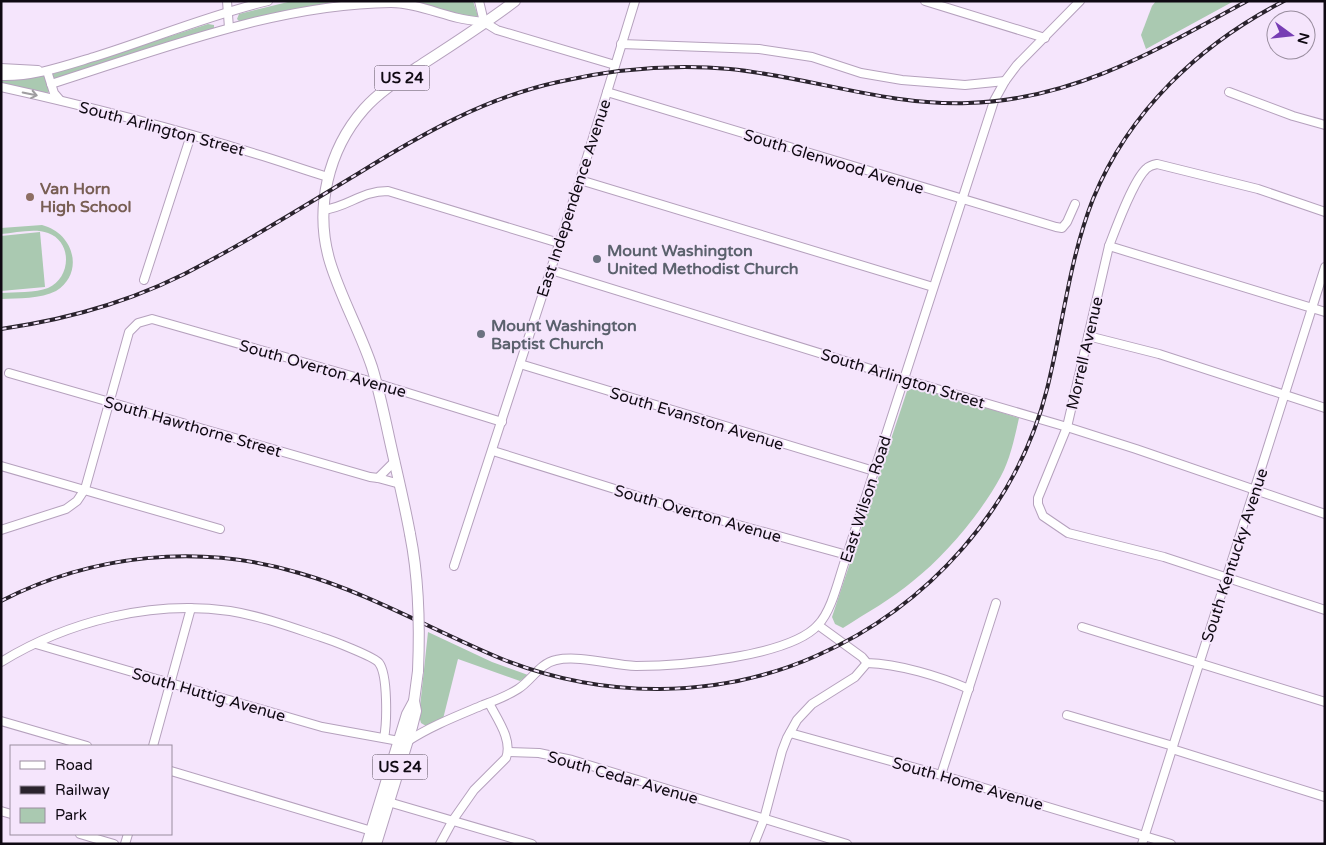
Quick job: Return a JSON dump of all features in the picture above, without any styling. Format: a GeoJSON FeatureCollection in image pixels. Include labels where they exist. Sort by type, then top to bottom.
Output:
{"type":"FeatureCollection","features":[{"type":"Feature","properties":{"kind":"main road","name":"US 24"},"geometry":{"type":"LineString","coordinates":[[403,741],[415,717],[414,701],[418,671],[418,612],[415,567],[400,484],[376,383],[331,263],[326,241],[324,176],[345,135],[372,101],[399,80],[515,1]]}},
{"type":"Feature","properties":{"kind":"main road","name":"US 24"},"geometry":{"type":"LineString","coordinates":[[367,844],[375,832],[403,741],[407,714],[414,701]]}},
{"type":"Feature","properties":{"kind":"main road","name":"US 24"},"geometry":{"type":"LineString","coordinates":[[375,832],[376,844]]}},
{"type":"Feature","properties":{"kind":"street"},"geometry":{"type":"LineString","coordinates":[[227,1],[229,28]]}},
{"type":"Feature","properties":{"kind":"street"},"geometry":{"type":"LineString","coordinates":[[1,76],[28,75],[47,71],[268,1]]}},
{"type":"Feature","properties":{"kind":"street"},"geometry":{"type":"LineString","coordinates":[[479,1],[484,22]]}},
{"type":"Feature","properties":{"kind":"street","name":"East Independence Avenue"},"geometry":{"type":"LineString","coordinates":[[454,566],[580,180],[635,1]]}},
{"type":"Feature","properties":{"kind":"street"},"geometry":{"type":"LineString","coordinates":[[925,1],[1045,38]]}},
{"type":"Feature","properties":{"kind":"street","name":"East Wilson Road"},"geometry":{"type":"LineString","coordinates":[[403,741],[517,690],[548,662],[555,660],[579,660],[635,666],[716,661],[756,653],[796,641],[818,626],[829,608],[997,93],[1017,64],[1080,1]]}},
{"type":"Feature","properties":{"kind":"street"},"geometry":{"type":"LineString","coordinates":[[51,84],[229,28],[343,4],[393,3],[426,9],[460,19],[484,22],[509,34],[615,65]]}},
{"type":"Feature","properties":{"kind":"street"},"geometry":{"type":"LineString","coordinates":[[622,44],[759,48],[812,57],[860,73],[902,80],[966,85],[1005,81]]}},
{"type":"Feature","properties":{"kind":"street"},"geometry":{"type":"LineString","coordinates":[[1,68],[47,71]]}},
{"type":"Feature","properties":{"kind":"street"},"geometry":{"type":"LineString","coordinates":[[47,71],[54,93],[60,100]]}},
{"type":"Feature","properties":{"kind":"street","name":"South Arlington Street"},"geometry":{"type":"LineString","coordinates":[[1,87],[60,100],[191,135],[324,176]]}},
{"type":"Feature","properties":{"kind":"street","name":"South Glenwood Avenue"},"geometry":{"type":"LineString","coordinates":[[607,92],[961,200],[1062,228],[1067,222],[1075,204]]}},
{"type":"Feature","properties":{"kind":"street"},"geometry":{"type":"LineString","coordinates":[[1229,92],[1293,116],[1325,125]]}},
{"type":"Feature","properties":{"kind":"street"},"geometry":{"type":"LineString","coordinates":[[144,280],[191,135]]}},
{"type":"Feature","properties":{"kind":"street","name":"Morrell Avenue"},"geometry":{"type":"LineString","coordinates":[[1226,577],[1164,557],[1068,533],[1043,516],[1040,512],[1038,501],[1067,427],[1109,246],[1119,218],[1144,171],[1157,164],[1258,189],[1325,212]]}},
{"type":"Feature","properties":{"kind":"street"},"geometry":{"type":"LineString","coordinates":[[580,180],[933,287]]}},
{"type":"Feature","properties":{"kind":"street"},"geometry":{"type":"LineString","coordinates":[[324,210],[334,209],[366,193],[388,191],[559,243]]}},
{"type":"Feature","properties":{"kind":"street"},"geometry":{"type":"LineString","coordinates":[[1109,246],[1325,312]]}},
{"type":"Feature","properties":{"kind":"street","name":"South Kentucky Avenue"},"geometry":{"type":"LineString","coordinates":[[1143,840],[1325,267]]}},
{"type":"Feature","properties":{"kind":"street","name":"South Arlington Street"},"geometry":{"type":"LineString","coordinates":[[551,270],[903,379],[1067,427],[1325,514]]}},
{"type":"Feature","properties":{"kind":"street","name":"South Overton Avenue"},"geometry":{"type":"LineString","coordinates":[[110,401],[130,332],[134,326],[152,319],[376,383],[502,422]]}},
{"type":"Feature","properties":{"kind":"street"},"geometry":{"type":"LineString","coordinates":[[1088,336],[1159,354],[1325,408]]}},
{"type":"Feature","properties":{"kind":"street","name":"South Evanston Avenue"},"geometry":{"type":"LineString","coordinates":[[520,364],[874,471]]}},
{"type":"Feature","properties":{"kind":"street","name":"South Hawthorne Street"},"geometry":{"type":"LineString","coordinates":[[9,373],[361,475],[400,484]]}},
{"type":"Feature","properties":{"kind":"street"},"geometry":{"type":"LineString","coordinates":[[1,530],[66,510],[77,501],[85,489],[110,401]]}},
{"type":"Feature","properties":{"kind":"street","name":"South Overton Avenue"},"geometry":{"type":"LineString","coordinates":[[493,451],[666,504],[846,555]]}},
{"type":"Feature","properties":{"kind":"street"},"geometry":{"type":"LineString","coordinates":[[378,478],[394,461]]}},
{"type":"Feature","properties":{"kind":"street"},"geometry":{"type":"LineString","coordinates":[[1,466],[220,529]]}},
{"type":"Feature","properties":{"kind":"street"},"geometry":{"type":"LineString","coordinates":[[1226,577],[1325,610]]}},
{"type":"Feature","properties":{"kind":"street"},"geometry":{"type":"LineString","coordinates":[[941,774],[996,603]]}},
{"type":"Feature","properties":{"kind":"street"},"geometry":{"type":"LineString","coordinates":[[153,745],[191,608]]}},
{"type":"Feature","properties":{"kind":"street"},"geometry":{"type":"LineString","coordinates":[[1,662],[22,649],[72,629],[114,617],[150,610],[191,608],[230,611],[264,618],[325,639],[376,660],[382,670],[387,721],[384,738],[403,741]]}},
{"type":"Feature","properties":{"kind":"street"},"geometry":{"type":"LineString","coordinates":[[818,626],[844,643],[867,663]]}},
{"type":"Feature","properties":{"kind":"street"},"geometry":{"type":"LineString","coordinates":[[1082,627],[1325,702]]}},
{"type":"Feature","properties":{"kind":"street","name":"South Huttig Avenue"},"geometry":{"type":"LineString","coordinates":[[36,644],[322,727],[384,738]]}},
{"type":"Feature","properties":{"kind":"street"},"geometry":{"type":"LineString","coordinates":[[754,844],[764,819],[782,751],[797,720],[812,704],[855,677],[867,663],[878,663],[914,671],[969,689]]}},
{"type":"Feature","properties":{"kind":"street"},"geometry":{"type":"LineString","coordinates":[[440,844],[453,820],[474,790],[506,758],[509,752],[507,740],[489,703]]}},
{"type":"Feature","properties":{"kind":"street"},"geometry":{"type":"LineString","coordinates":[[1067,715],[1325,797]]}},
{"type":"Feature","properties":{"kind":"street"},"geometry":{"type":"LineString","coordinates":[[415,717],[419,724],[429,728]]}},
{"type":"Feature","properties":{"kind":"street"},"geometry":{"type":"LineString","coordinates":[[1,721],[84,745]]}},
{"type":"Feature","properties":{"kind":"street","name":"South Home Avenue"},"geometry":{"type":"LineString","coordinates":[[790,733],[941,774],[1143,840],[1171,844]]}},
{"type":"Feature","properties":{"kind":"street","name":"South Cedar Avenue"},"geometry":{"type":"LineString","coordinates":[[509,752],[539,753],[572,760],[847,844]]}},
{"type":"Feature","properties":{"kind":"street"},"geometry":{"type":"LineString","coordinates":[[172,771],[375,832]]}},
{"type":"Feature","properties":{"kind":"street"},"geometry":{"type":"LineString","coordinates":[[385,801],[532,844]]}},
{"type":"Feature","properties":{"kind":"street"},"geometry":{"type":"LineString","coordinates":[[83,835],[114,844]]}},
{"type":"Feature","properties":{"kind":"green space"},"geometry":{"type":"Polygon","coordinates":[[[292,1],[337,1],[240,22],[237,19],[239,14],[292,1]]]}},
{"type":"Feature","properties":{"kind":"green space"},"geometry":{"type":"Polygon","coordinates":[[[402,1],[473,1],[478,16],[472,18],[402,1]]]}},
{"type":"Feature","properties":{"kind":"green space"},"geometry":{"type":"Polygon","coordinates":[[[1156,1],[1234,1],[1146,49],[1141,35],[1152,6],[1156,1]]]}},
{"type":"Feature","properties":{"kind":"green space"},"geometry":{"type":"Polygon","coordinates":[[[208,24],[214,25],[214,29],[53,80],[52,74],[208,24]]]}},
{"type":"Feature","properties":{"kind":"green space"},"geometry":{"type":"Polygon","coordinates":[[[44,75],[50,89],[48,93],[1,85],[1,78],[44,75]]]}},
{"type":"Feature","properties":{"kind":"green space"},"geometry":{"type":"Polygon","coordinates":[[[42,225],[53,229],[62,236],[68,245],[72,254],[71,274],[65,283],[50,294],[29,298],[1,299],[1,293],[31,292],[48,288],[56,283],[65,269],[66,260],[62,244],[48,233],[25,231],[1,234],[1,228],[42,225]]]}},
{"type":"Feature","properties":{"kind":"green space"},"geometry":{"type":"Polygon","coordinates":[[[40,232],[45,287],[1,291],[1,236],[40,232]]]}},
{"type":"Feature","properties":{"kind":"green space"},"geometry":{"type":"Polygon","coordinates":[[[918,386],[1019,418],[1010,455],[1001,476],[984,504],[962,533],[938,559],[905,588],[843,628],[835,624],[832,617],[907,391],[918,386]]]}},
{"type":"Feature","properties":{"kind":"green space"},"geometry":{"type":"Polygon","coordinates":[[[428,632],[492,662],[528,675],[520,681],[458,659],[443,719],[426,726],[421,723],[419,716],[428,632]]]}},
{"type":"Feature","properties":{"kind":"railway"},"geometry":{"type":"LineString","coordinates":[[1,329],[56,319],[108,305],[159,286],[247,240],[430,131],[505,97],[531,89],[600,74],[665,67],[687,67],[730,69],[760,73],[908,100],[938,103],[1006,100],[1043,93],[1113,69],[1147,54],[1247,1]]}},
{"type":"Feature","properties":{"kind":"railway"},"geometry":{"type":"LineString","coordinates":[[1,601],[36,585],[72,573],[110,564],[147,558],[185,556],[224,558],[262,564],[325,581],[502,659],[540,672],[580,682],[619,687],[659,689],[699,687],[739,681],[778,670],[816,656],[857,635],[895,610],[930,581],[962,549],[990,513],[1014,474],[1033,433],[1053,365],[1078,245],[1093,199],[1108,167],[1126,137],[1170,83],[1196,59],[1224,38],[1253,18],[1284,1]]}},
{"type":"Feature","properties":{"kind":"place","name":"Van Horn High School"},"geometry":{"type":"Point","coordinates":[30,197]}},
{"type":"Feature","properties":{"kind":"place","name":"Mount Washington United Methodist Church"},"geometry":{"type":"Point","coordinates":[597,259]}},
{"type":"Feature","properties":{"kind":"place","name":"Mount Washington Baptist Church"},"geometry":{"type":"Point","coordinates":[481,334]}}]}
